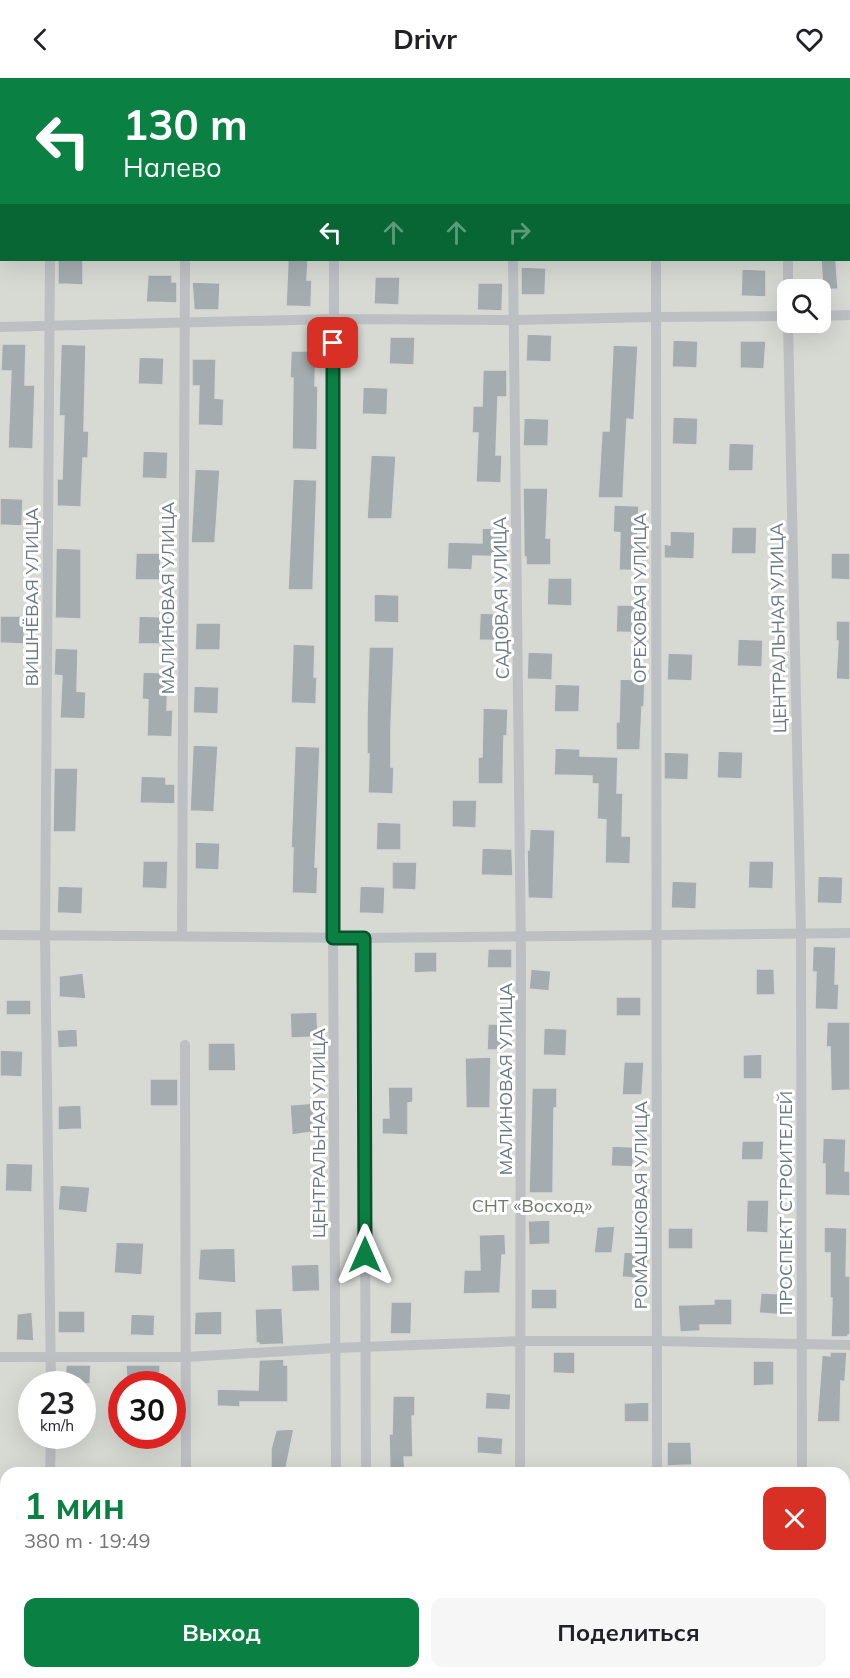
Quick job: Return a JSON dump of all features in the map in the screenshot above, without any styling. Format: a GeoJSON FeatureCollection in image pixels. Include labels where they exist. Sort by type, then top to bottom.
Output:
{"type":"FeatureCollection","features":[{"type":"Feature","properties":{"kind":"street","name":"ВИШНЁВАЯ УЛИЦА"},"geometry":{"type":"LineString","coordinates":[[50,261],[45,936],[51,1371]]}},
{"type":"Feature","properties":{"kind":"street","name":"МАЛИНОВАЯ УЛИЦА"},"geometry":{"type":"LineString","coordinates":[[182,936],[185,261]]}},
{"type":"Feature","properties":{"kind":"street","name":"ЦЕНТРАЛЬНАЯ УЛИЦА"},"geometry":{"type":"LineString","coordinates":[[334,261],[333,938],[336,1467]]}},
{"type":"Feature","properties":{"kind":"street","name":"САДОВАЯ УЛИЦА"},"geometry":{"type":"LineString","coordinates":[[513,261],[521,936]]}},
{"type":"Feature","properties":{"kind":"street","name":"ОРЕХОВАЯ УЛИЦА"},"geometry":{"type":"LineString","coordinates":[[656,261],[656,936]]}},
{"type":"Feature","properties":{"kind":"street"},"geometry":{"type":"LineString","coordinates":[[788,261],[788,279]]}},
{"type":"Feature","properties":{"kind":"street"},"geometry":{"type":"LineString","coordinates":[[831,316],[850,315]]}},
{"type":"Feature","properties":{"kind":"street"},"geometry":{"type":"LineString","coordinates":[[0,327],[333,319],[514,320],[777,316]]}},
{"type":"Feature","properties":{"kind":"street","name":"ЦЕНТРАЛЬНАЯ УЛИЦА"},"geometry":{"type":"LineString","coordinates":[[788,333],[801,933]]}},
{"type":"Feature","properties":{"kind":"street","name":"ПРОСПЕКТ СТРОИТЕЛЕЙ"},"geometry":{"type":"LineString","coordinates":[[801,933],[802,1467]]}},
{"type":"Feature","properties":{"kind":"street"},"geometry":{"type":"LineString","coordinates":[[0,935],[364,938],[850,933]]}},
{"type":"Feature","properties":{"kind":"street","name":"МАЛИНОВАЯ УЛИЦА"},"geometry":{"type":"LineString","coordinates":[[520,1467],[521,936]]}},
{"type":"Feature","properties":{"kind":"street","name":"РОМАШКОВАЯ УЛИЦА"},"geometry":{"type":"LineString","coordinates":[[656,936],[657,1467]]}},
{"type":"Feature","properties":{"kind":"street"},"geometry":{"type":"LineString","coordinates":[[364,938],[366,1467]]}},
{"type":"Feature","properties":{"kind":"street"},"geometry":{"type":"LineString","coordinates":[[185,1045],[186,1467]]}},
{"type":"Feature","properties":{"kind":"street"},"geometry":{"type":"LineString","coordinates":[[0,1357],[186,1357],[335,1348],[521,1341],[850,1345]]}},
{"type":"Feature","properties":{"kind":"street"},"geometry":{"type":"LineString","coordinates":[[50,1467],[51,1449]]}},
{"type":"Feature","properties":{"kind":"green space","name":"СНТ «Восход»"},"geometry":{"type":"Polygon","coordinates":[[[0,261],[850,261],[850,1467],[0,1467],[0,261]]]}},
{"type":"Feature","properties":{"kind":"building"},"geometry":{"type":"Polygon","coordinates":[[[58,261],[83,261],[83,285],[58,284],[58,261]]]}},
{"type":"Feature","properties":{"kind":"building"},"geometry":{"type":"Polygon","coordinates":[[[288,261],[308,261],[307,280],[312,280],[311,307],[286,306],[288,261]]]}},
{"type":"Feature","properties":{"kind":"building"},"geometry":{"type":"Polygon","coordinates":[[[821,261],[836,261],[838,289],[831,289],[831,279],[822,279],[821,261]]]}},
{"type":"Feature","properties":{"kind":"building"},"geometry":{"type":"Polygon","coordinates":[[[521,267],[546,268],[545,295],[521,295],[521,267]]]}},
{"type":"Feature","properties":{"kind":"building"},"geometry":{"type":"Polygon","coordinates":[[[742,269],[766,270],[766,297],[741,296],[742,269]]]}},
{"type":"Feature","properties":{"kind":"building"},"geometry":{"type":"Polygon","coordinates":[[[148,275],[172,275],[172,282],[177,282],[177,303],[146,302],[148,275]]]}},
{"type":"Feature","properties":{"kind":"building"},"geometry":{"type":"Polygon","coordinates":[[[375,277],[400,277],[399,305],[374,304],[375,277]]]}},
{"type":"Feature","properties":{"kind":"building"},"geometry":{"type":"Polygon","coordinates":[[[192,282],[220,283],[219,310],[194,310],[192,282]]]}},
{"type":"Feature","properties":{"kind":"building"},"geometry":{"type":"Polygon","coordinates":[[[478,283],[503,283],[502,311],[477,310],[478,283]]]}},
{"type":"Feature","properties":{"kind":"building"},"geometry":{"type":"Polygon","coordinates":[[[527,334],[552,335],[551,362],[526,361],[527,334]]]}},
{"type":"Feature","properties":{"kind":"building"},"geometry":{"type":"Polygon","coordinates":[[[390,337],[415,337],[414,365],[389,364],[390,337]]]}},
{"type":"Feature","properties":{"kind":"building"},"geometry":{"type":"Polygon","coordinates":[[[673,340],[698,341],[697,368],[672,367],[673,340]]]}},
{"type":"Feature","properties":{"kind":"building"},"geometry":{"type":"Polygon","coordinates":[[[740,341],[766,341],[764,369],[740,368],[740,341]]]}},
{"type":"Feature","properties":{"kind":"building"},"geometry":{"type":"Polygon","coordinates":[[[2,344],[26,344],[25,385],[35,385],[33,449],[8,448],[11,371],[1,371],[2,344]]]}},
{"type":"Feature","properties":{"kind":"building"},"geometry":{"type":"Polygon","coordinates":[[[61,344],[86,345],[84,431],[89,431],[88,458],[83,458],[81,507],[57,506],[57,479],[62,479],[64,416],[59,416],[61,344]]]}},
{"type":"Feature","properties":{"kind":"building"},"geometry":{"type":"Polygon","coordinates":[[[613,345],[638,346],[634,420],[627,419],[623,498],[598,498],[602,431],[609,431],[613,345]]]}},
{"type":"Feature","properties":{"kind":"building"},"geometry":{"type":"Polygon","coordinates":[[[291,351],[316,351],[317,450],[292,449],[291,351]]]}},
{"type":"Feature","properties":{"kind":"building"},"geometry":{"type":"Polygon","coordinates":[[[139,357],[164,358],[163,385],[138,384],[139,357]]]}},
{"type":"Feature","properties":{"kind":"building"},"geometry":{"type":"Polygon","coordinates":[[[192,359],[216,359],[215,398],[224,399],[223,426],[198,425],[199,386],[192,386],[192,359]]]}},
{"type":"Feature","properties":{"kind":"building"},"geometry":{"type":"Polygon","coordinates":[[[483,370],[507,370],[507,397],[498,397],[496,455],[502,455],[501,483],[476,482],[478,433],[472,433],[473,406],[482,406],[483,370]]]}},
{"type":"Feature","properties":{"kind":"building"},"geometry":{"type":"Polygon","coordinates":[[[363,387],[388,388],[387,415],[362,414],[363,387]]]}},
{"type":"Feature","properties":{"kind":"building"},"geometry":{"type":"Polygon","coordinates":[[[673,417],[698,418],[697,445],[672,444],[673,417]]]}},
{"type":"Feature","properties":{"kind":"building"},"geometry":{"type":"Polygon","coordinates":[[[524,418],[549,419],[548,446],[523,446],[524,418]]]}},
{"type":"Feature","properties":{"kind":"building"},"geometry":{"type":"Polygon","coordinates":[[[729,443],[754,444],[753,471],[728,471],[729,443]]]}},
{"type":"Feature","properties":{"kind":"building"},"geometry":{"type":"Polygon","coordinates":[[[143,451],[168,452],[167,479],[142,478],[143,451]]]}},
{"type":"Feature","properties":{"kind":"building"},"geometry":{"type":"Polygon","coordinates":[[[371,455],[396,456],[392,519],[367,519],[371,455]]]}},
{"type":"Feature","properties":{"kind":"building"},"geometry":{"type":"Polygon","coordinates":[[[195,469],[220,470],[215,543],[191,543],[195,469]]]}},
{"type":"Feature","properties":{"kind":"building"},"geometry":{"type":"Polygon","coordinates":[[[293,479],[317,480],[313,590],[288,590],[293,479]]]}},
{"type":"Feature","properties":{"kind":"building"},"geometry":{"type":"Polygon","coordinates":[[[523,488],[548,488],[546,538],[551,538],[551,565],[526,565],[523,488]]]}},
{"type":"Feature","properties":{"kind":"building"},"geometry":{"type":"Polygon","coordinates":[[[0,498],[23,499],[22,526],[0,525],[0,498]]]}},
{"type":"Feature","properties":{"kind":"building"},"geometry":{"type":"Polygon","coordinates":[[[614,505],[639,506],[637,544],[649,544],[649,558],[645,558],[644,571],[619,570],[620,533],[613,532],[614,505]]]}},
{"type":"Feature","properties":{"kind":"building"},"geometry":{"type":"Polygon","coordinates":[[[732,527],[757,527],[756,554],[731,554],[732,527]]]}},
{"type":"Feature","properties":{"kind":"building"},"geometry":{"type":"Polygon","coordinates":[[[482,528],[509,529],[509,557],[473,556],[472,570],[447,569],[448,542],[482,543],[482,528]]]}},
{"type":"Feature","properties":{"kind":"building"},"geometry":{"type":"Polygon","coordinates":[[[670,531],[695,532],[694,559],[664,558],[664,544],[670,545],[670,531]]]}},
{"type":"Feature","properties":{"kind":"building"},"geometry":{"type":"Polygon","coordinates":[[[56,548],[81,549],[81,619],[55,618],[56,548]]]}},
{"type":"Feature","properties":{"kind":"building"},"geometry":{"type":"Polygon","coordinates":[[[136,553],[161,553],[160,580],[135,580],[136,553]]]}},
{"type":"Feature","properties":{"kind":"building"},"geometry":{"type":"Polygon","coordinates":[[[831,553],[850,553],[850,580],[831,579],[831,553]]]}},
{"type":"Feature","properties":{"kind":"building"},"geometry":{"type":"Polygon","coordinates":[[[548,578],[572,578],[572,606],[547,605],[548,578]]]}},
{"type":"Feature","properties":{"kind":"building"},"geometry":{"type":"Polygon","coordinates":[[[374,594],[399,595],[399,623],[374,622],[374,594]]]}},
{"type":"Feature","properties":{"kind":"building"},"geometry":{"type":"Polygon","coordinates":[[[617,605],[642,605],[641,633],[616,632],[617,605]]]}},
{"type":"Feature","properties":{"kind":"building"},"geometry":{"type":"Polygon","coordinates":[[[480,613],[504,614],[504,641],[479,640],[480,613]]]}},
{"type":"Feature","properties":{"kind":"building"},"geometry":{"type":"Polygon","coordinates":[[[0,616],[25,616],[24,644],[0,643],[0,616]]]}},
{"type":"Feature","properties":{"kind":"building"},"geometry":{"type":"Polygon","coordinates":[[[139,616],[164,617],[164,644],[138,644],[139,616]]]}},
{"type":"Feature","properties":{"kind":"building"},"geometry":{"type":"Polygon","coordinates":[[[836,621],[850,621],[850,680],[836,679],[838,641],[836,641],[836,621]]]}},
{"type":"Feature","properties":{"kind":"building"},"geometry":{"type":"Polygon","coordinates":[[[196,623],[221,623],[220,650],[195,650],[196,623]]]}},
{"type":"Feature","properties":{"kind":"building"},"geometry":{"type":"Polygon","coordinates":[[[738,639],[763,640],[762,667],[737,666],[738,639]]]}},
{"type":"Feature","properties":{"kind":"building"},"geometry":{"type":"Polygon","coordinates":[[[293,644],[315,645],[316,704],[291,703],[293,644]]]}},
{"type":"Feature","properties":{"kind":"building"},"geometry":{"type":"Polygon","coordinates":[[[369,647],[394,647],[391,727],[391,767],[394,767],[393,794],[368,793],[369,647]]]}},
{"type":"Feature","properties":{"kind":"building"},"geometry":{"type":"Polygon","coordinates":[[[55,648],[78,649],[77,691],[86,692],[85,719],[60,718],[62,676],[54,675],[55,648]]]}},
{"type":"Feature","properties":{"kind":"building"},"geometry":{"type":"Polygon","coordinates":[[[528,652],[553,653],[552,680],[527,679],[528,652]]]}},
{"type":"Feature","properties":{"kind":"building"},"geometry":{"type":"Polygon","coordinates":[[[668,653],[693,654],[692,681],[667,680],[668,653]]]}},
{"type":"Feature","properties":{"kind":"building"},"geometry":{"type":"Polygon","coordinates":[[[143,672],[168,673],[167,710],[173,710],[172,737],[147,736],[148,700],[142,699],[143,672]]]}},
{"type":"Feature","properties":{"kind":"building"},"geometry":{"type":"Polygon","coordinates":[[[620,679],[645,680],[640,750],[616,750],[620,679]]]}},
{"type":"Feature","properties":{"kind":"building"},"geometry":{"type":"Polygon","coordinates":[[[555,684],[580,685],[579,712],[554,712],[555,684]]]}},
{"type":"Feature","properties":{"kind":"building"},"geometry":{"type":"Polygon","coordinates":[[[194,686],[219,687],[218,714],[193,713],[194,686]]]}},
{"type":"Feature","properties":{"kind":"building"},"geometry":{"type":"Polygon","coordinates":[[[483,708],[508,709],[507,736],[504,736],[503,784],[478,784],[478,757],[482,757],[483,708]]]}},
{"type":"Feature","properties":{"kind":"building"},"geometry":{"type":"Polygon","coordinates":[[[193,745],[218,746],[214,812],[190,811],[193,745]]]}},
{"type":"Feature","properties":{"kind":"building"},"geometry":{"type":"Polygon","coordinates":[[[295,746],[320,747],[315,867],[318,867],[317,894],[292,893],[293,848],[291,848],[295,746]]]}},
{"type":"Feature","properties":{"kind":"building"},"geometry":{"type":"Polygon","coordinates":[[[555,748],[580,749],[580,756],[618,757],[617,793],[623,793],[622,836],[631,836],[630,864],[605,863],[606,820],[597,819],[598,784],[592,784],[592,776],[554,775],[555,748]]]}},
{"type":"Feature","properties":{"kind":"building"},"geometry":{"type":"Polygon","coordinates":[[[718,751],[743,752],[742,779],[717,778],[718,751]]]}},
{"type":"Feature","properties":{"kind":"building"},"geometry":{"type":"Polygon","coordinates":[[[664,752],[689,753],[688,780],[664,779],[664,752]]]}},
{"type":"Feature","properties":{"kind":"building"},"geometry":{"type":"Polygon","coordinates":[[[54,768],[78,768],[76,832],[53,832],[54,768]]]}},
{"type":"Feature","properties":{"kind":"building"},"geometry":{"type":"Polygon","coordinates":[[[141,776],[166,777],[166,784],[175,784],[175,804],[140,803],[141,776]]]}},
{"type":"Feature","properties":{"kind":"building"},"geometry":{"type":"Polygon","coordinates":[[[452,800],[477,800],[476,828],[452,827],[452,800]]]}},
{"type":"Feature","properties":{"kind":"building"},"geometry":{"type":"Polygon","coordinates":[[[377,822],[401,823],[401,850],[376,850],[377,822]]]}},
{"type":"Feature","properties":{"kind":"building"},"geometry":{"type":"Polygon","coordinates":[[[530,829],[555,830],[553,899],[528,898],[527,850],[529,850],[530,829]]]}},
{"type":"Feature","properties":{"kind":"building"},"geometry":{"type":"Polygon","coordinates":[[[195,842],[220,843],[219,870],[195,869],[195,842]]]}},
{"type":"Feature","properties":{"kind":"building"},"geometry":{"type":"Polygon","coordinates":[[[482,848],[512,849],[513,876],[481,875],[482,848]]]}},
{"type":"Feature","properties":{"kind":"building"},"geometry":{"type":"Polygon","coordinates":[[[143,861],[168,861],[167,889],[142,888],[143,861]]]}},
{"type":"Feature","properties":{"kind":"building"},"geometry":{"type":"Polygon","coordinates":[[[749,861],[774,861],[773,889],[748,888],[749,861]]]}},
{"type":"Feature","properties":{"kind":"building"},"geometry":{"type":"Polygon","coordinates":[[[392,862],[417,862],[416,890],[392,889],[392,862]]]}},
{"type":"Feature","properties":{"kind":"building"},"geometry":{"type":"Polygon","coordinates":[[[818,876],[843,877],[842,904],[817,903],[818,876]]]}},
{"type":"Feature","properties":{"kind":"building"},"geometry":{"type":"Polygon","coordinates":[[[672,881],[697,882],[696,909],[671,908],[672,881]]]}},
{"type":"Feature","properties":{"kind":"building"},"geometry":{"type":"Polygon","coordinates":[[[58,886],[83,887],[82,914],[57,913],[58,886]]]}},
{"type":"Feature","properties":{"kind":"building"},"geometry":{"type":"Polygon","coordinates":[[[360,886],[385,887],[384,914],[359,913],[360,886]]]}},
{"type":"Feature","properties":{"kind":"building"},"geometry":{"type":"Polygon","coordinates":[[[813,946],[836,947],[835,984],[839,984],[838,1010],[815,1009],[816,972],[812,972],[813,946]]]}},
{"type":"Feature","properties":{"kind":"building"},"geometry":{"type":"Polygon","coordinates":[[[488,949],[512,949],[512,968],[487,968],[488,949]]]}},
{"type":"Feature","properties":{"kind":"building"},"geometry":{"type":"Polygon","coordinates":[[[414,952],[437,952],[437,972],[414,973],[414,952]]]}},
{"type":"Feature","properties":{"kind":"building"},"geometry":{"type":"Polygon","coordinates":[[[531,969],[551,971],[549,991],[529,989],[531,969]]]}},
{"type":"Feature","properties":{"kind":"building"},"geometry":{"type":"Polygon","coordinates":[[[756,969],[774,969],[775,995],[756,995],[756,969]]]}},
{"type":"Feature","properties":{"kind":"building"},"geometry":{"type":"Polygon","coordinates":[[[83,973],[86,999],[59,997],[59,976],[83,973]]]}},
{"type":"Feature","properties":{"kind":"building"},"geometry":{"type":"Polygon","coordinates":[[[616,997],[641,997],[641,1016],[616,1016],[616,997]]]}},
{"type":"Feature","properties":{"kind":"building"},"geometry":{"type":"Polygon","coordinates":[[[6,1000],[31,1000],[31,1015],[6,1015],[6,1000]]]}},
{"type":"Feature","properties":{"kind":"building"},"geometry":{"type":"Polygon","coordinates":[[[317,1012],[318,1037],[291,1038],[290,1013],[317,1012]]]}},
{"type":"Feature","properties":{"kind":"building"},"geometry":{"type":"Polygon","coordinates":[[[827,1022],[850,1022],[850,1090],[831,1091],[830,1047],[826,1047],[827,1022]]]}},
{"type":"Feature","properties":{"kind":"building"},"geometry":{"type":"Polygon","coordinates":[[[488,1024],[506,1024],[505,1050],[487,1050],[488,1024]]]}},
{"type":"Feature","properties":{"kind":"building"},"geometry":{"type":"Polygon","coordinates":[[[544,1028],[567,1029],[566,1056],[543,1055],[544,1028]]]}},
{"type":"Feature","properties":{"kind":"building"},"geometry":{"type":"Polygon","coordinates":[[[77,1029],[78,1047],[58,1048],[57,1030],[77,1029]]]}},
{"type":"Feature","properties":{"kind":"building"},"geometry":{"type":"Polygon","coordinates":[[[208,1043],[235,1043],[236,1071],[208,1071],[208,1043]]]}},
{"type":"Feature","properties":{"kind":"building"},"geometry":{"type":"Polygon","coordinates":[[[0,1050],[23,1051],[22,1077],[0,1076],[0,1050]]]}},
{"type":"Feature","properties":{"kind":"building"},"geometry":{"type":"Polygon","coordinates":[[[762,1054],[762,1079],[743,1079],[743,1055],[762,1054]]]}},
{"type":"Feature","properties":{"kind":"building"},"geometry":{"type":"Polygon","coordinates":[[[491,1057],[490,1108],[466,1108],[465,1058],[491,1057]]]}},
{"type":"Feature","properties":{"kind":"building"},"geometry":{"type":"Polygon","coordinates":[[[624,1062],[644,1062],[642,1095],[622,1095],[624,1062]]]}},
{"type":"Feature","properties":{"kind":"building"},"geometry":{"type":"Polygon","coordinates":[[[150,1079],[178,1079],[178,1106],[150,1106],[150,1079]]]}},
{"type":"Feature","properties":{"kind":"building"},"geometry":{"type":"Polygon","coordinates":[[[388,1087],[413,1087],[413,1102],[408,1103],[408,1135],[382,1134],[382,1118],[389,1118],[388,1087]]]}},
{"type":"Feature","properties":{"kind":"building"},"geometry":{"type":"Polygon","coordinates":[[[532,1088],[557,1088],[557,1108],[554,1108],[553,1193],[529,1193],[532,1088]]]}},
{"type":"Feature","properties":{"kind":"building"},"geometry":{"type":"Polygon","coordinates":[[[314,1103],[313,1132],[292,1135],[290,1105],[314,1103]]]}},
{"type":"Feature","properties":{"kind":"building"},"geometry":{"type":"Polygon","coordinates":[[[81,1105],[82,1129],[58,1130],[58,1106],[81,1105]]]}},
{"type":"Feature","properties":{"kind":"building"},"geometry":{"type":"Polygon","coordinates":[[[823,1138],[846,1139],[845,1171],[850,1171],[850,1196],[825,1195],[825,1164],[822,1164],[823,1138]]]}},
{"type":"Feature","properties":{"kind":"building"},"geometry":{"type":"Polygon","coordinates":[[[742,1141],[764,1141],[763,1160],[741,1160],[742,1141]]]}},
{"type":"Feature","properties":{"kind":"building"},"geometry":{"type":"Polygon","coordinates":[[[612,1146],[634,1147],[633,1167],[611,1166],[612,1146]]]}},
{"type":"Feature","properties":{"kind":"building"},"geometry":{"type":"Polygon","coordinates":[[[6,1163],[33,1164],[32,1192],[5,1191],[6,1163]]]}},
{"type":"Feature","properties":{"kind":"building"},"geometry":{"type":"Polygon","coordinates":[[[60,1185],[90,1187],[87,1213],[58,1210],[60,1185]]]}},
{"type":"Feature","properties":{"kind":"building"},"geometry":{"type":"Polygon","coordinates":[[[747,1200],[769,1200],[768,1233],[746,1232],[747,1200]]]}},
{"type":"Feature","properties":{"kind":"building"},"geometry":{"type":"Polygon","coordinates":[[[550,1220],[550,1244],[529,1245],[528,1221],[550,1220]]]}},
{"type":"Feature","properties":{"kind":"building"},"geometry":{"type":"Polygon","coordinates":[[[615,1226],[612,1253],[594,1253],[597,1227],[615,1226]]]}},
{"type":"Feature","properties":{"kind":"building"},"geometry":{"type":"Polygon","coordinates":[[[824,1227],[847,1228],[846,1276],[850,1276],[850,1335],[848,1337],[831,1337],[830,1253],[824,1253],[824,1227]]]}},
{"type":"Feature","properties":{"kind":"building"},"geometry":{"type":"Polygon","coordinates":[[[668,1228],[693,1228],[693,1249],[668,1249],[668,1228]]]}},
{"type":"Feature","properties":{"kind":"building"},"geometry":{"type":"Polygon","coordinates":[[[505,1234],[506,1255],[502,1255],[500,1293],[463,1294],[464,1270],[480,1270],[479,1235],[505,1234]]]}},
{"type":"Feature","properties":{"kind":"building"},"geometry":{"type":"Polygon","coordinates":[[[116,1242],[144,1243],[142,1275],[114,1273],[116,1242]]]}},
{"type":"Feature","properties":{"kind":"building"},"geometry":{"type":"Polygon","coordinates":[[[235,1248],[236,1283],[198,1280],[200,1249],[235,1248]]]}},
{"type":"Feature","properties":{"kind":"building"},"geometry":{"type":"Polygon","coordinates":[[[624,1252],[649,1254],[647,1279],[622,1277],[624,1252]]]}},
{"type":"Feature","properties":{"kind":"building"},"geometry":{"type":"Polygon","coordinates":[[[319,1264],[320,1291],[292,1292],[291,1265],[319,1264]]]}},
{"type":"Feature","properties":{"kind":"building"},"geometry":{"type":"Polygon","coordinates":[[[531,1289],[557,1289],[557,1309],[531,1309],[531,1289]]]}},
{"type":"Feature","properties":{"kind":"building"},"geometry":{"type":"Polygon","coordinates":[[[761,1293],[786,1294],[784,1315],[759,1313],[761,1293]]]}},
{"type":"Feature","properties":{"kind":"building"},"geometry":{"type":"Polygon","coordinates":[[[714,1299],[732,1299],[732,1325],[700,1325],[700,1331],[680,1332],[678,1305],[714,1304],[714,1299]]]}},
{"type":"Feature","properties":{"kind":"building"},"geometry":{"type":"Polygon","coordinates":[[[391,1302],[412,1302],[411,1334],[390,1334],[391,1302]]]}},
{"type":"Feature","properties":{"kind":"building"},"geometry":{"type":"Polygon","coordinates":[[[282,1308],[284,1344],[259,1345],[256,1343],[255,1309],[282,1308]]]}},
{"type":"Feature","properties":{"kind":"building"},"geometry":{"type":"Polygon","coordinates":[[[58,1311],[85,1311],[85,1333],[58,1333],[58,1311]]]}},
{"type":"Feature","properties":{"kind":"building"},"geometry":{"type":"Polygon","coordinates":[[[222,1311],[222,1335],[194,1335],[195,1312],[222,1311]]]}},
{"type":"Feature","properties":{"kind":"building"},"geometry":{"type":"Polygon","coordinates":[[[32,1312],[34,1341],[16,1340],[17,1314],[32,1312]]]}},
{"type":"Feature","properties":{"kind":"building"},"geometry":{"type":"Polygon","coordinates":[[[131,1314],[155,1315],[154,1336],[130,1335],[131,1314]]]}},
{"type":"Feature","properties":{"kind":"building"},"geometry":{"type":"Polygon","coordinates":[[[553,1352],[575,1352],[575,1374],[553,1373],[553,1352]]]}},
{"type":"Feature","properties":{"kind":"building"},"geometry":{"type":"Polygon","coordinates":[[[830,1352],[847,1352],[845,1382],[841,1381],[840,1422],[817,1422],[822,1355],[830,1356],[830,1352]]]}},
{"type":"Feature","properties":{"kind":"building"},"geometry":{"type":"Polygon","coordinates":[[[284,1359],[284,1365],[288,1365],[288,1402],[240,1402],[240,1407],[217,1406],[217,1389],[258,1390],[259,1360],[284,1359]]]}},
{"type":"Feature","properties":{"kind":"building"},"geometry":{"type":"Polygon","coordinates":[[[753,1361],[774,1361],[774,1385],[753,1386],[753,1361]]]}},
{"type":"Feature","properties":{"kind":"building"},"geometry":{"type":"Polygon","coordinates":[[[66,1365],[91,1365],[91,1371],[66,1371],[66,1365]]]}},
{"type":"Feature","properties":{"kind":"building"},"geometry":{"type":"Polygon","coordinates":[[[126,1365],[160,1365],[160,1371],[126,1371],[126,1365]]]}},
{"type":"Feature","properties":{"kind":"building"},"geometry":{"type":"Polygon","coordinates":[[[486,1392],[511,1394],[510,1410],[485,1409],[486,1392]]]}},
{"type":"Feature","properties":{"kind":"building"},"geometry":{"type":"Polygon","coordinates":[[[393,1396],[415,1396],[415,1416],[412,1416],[413,1457],[404,1457],[405,1467],[390,1467],[389,1434],[392,1434],[393,1396]]]}},
{"type":"Feature","properties":{"kind":"building"},"geometry":{"type":"Polygon","coordinates":[[[649,1402],[649,1422],[624,1422],[624,1403],[649,1402]]]}},
{"type":"Feature","properties":{"kind":"building"},"geometry":{"type":"Polygon","coordinates":[[[294,1429],[286,1467],[271,1467],[271,1449],[276,1430],[294,1429]]]}},
{"type":"Feature","properties":{"kind":"building"},"geometry":{"type":"Polygon","coordinates":[[[477,1436],[503,1438],[502,1455],[477,1453],[477,1436]]]}},
{"type":"Feature","properties":{"kind":"building"},"geometry":{"type":"Polygon","coordinates":[[[667,1442],[691,1442],[692,1465],[667,1466],[667,1442]]]}},
{"type":"Feature","properties":{"kind":"route"},"geometry":{"type":"LineString","coordinates":[[333,343],[333,938],[364,938],[365,1255]]}}]}
